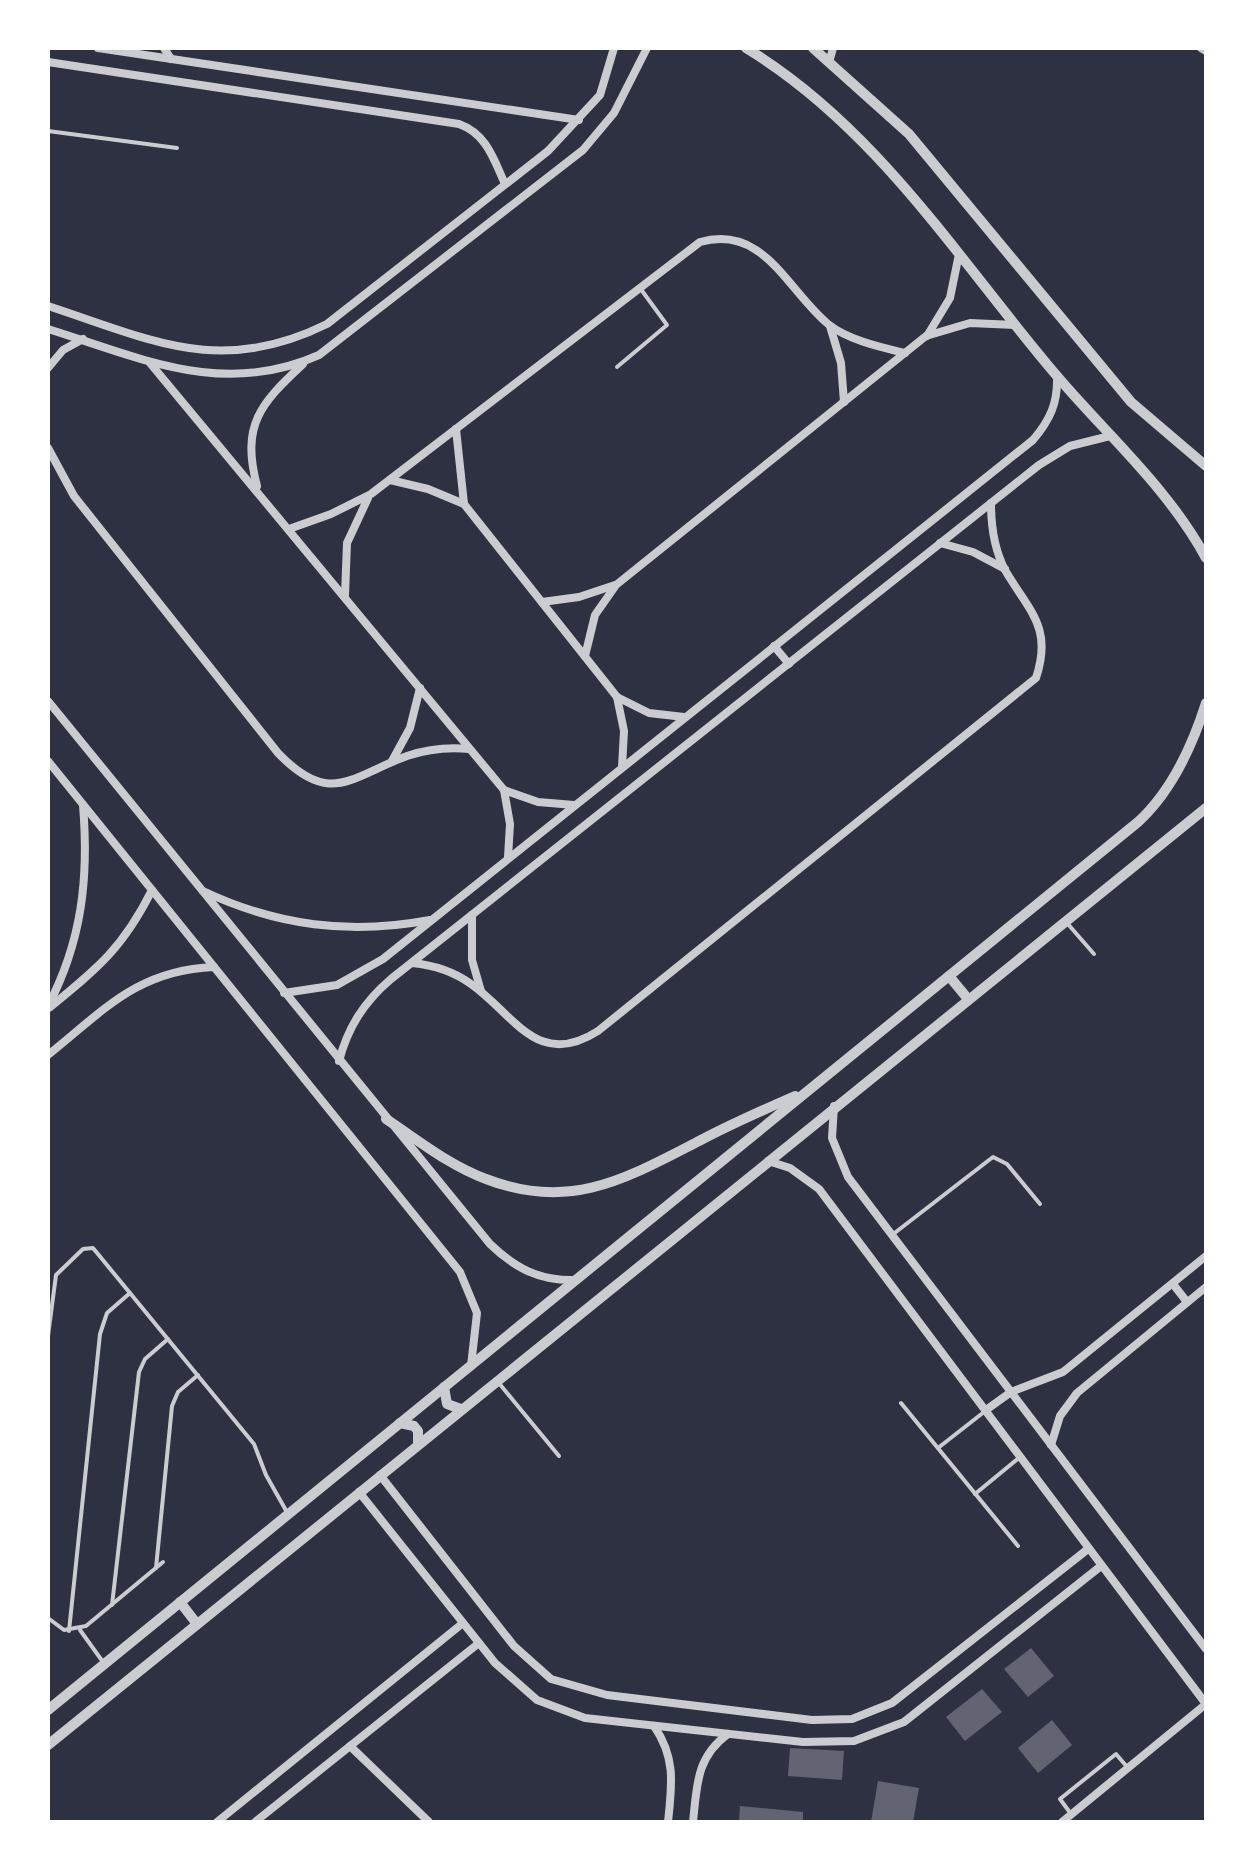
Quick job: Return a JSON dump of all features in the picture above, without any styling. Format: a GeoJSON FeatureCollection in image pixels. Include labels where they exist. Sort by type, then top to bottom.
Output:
{"type":"FeatureCollection","features":[{"type":"Feature","properties":{"kind":"street"},"geometry":{"type":"LineString","coordinates":[[100,48],[579,120]]}},
{"type":"Feature","properties":{"kind":"street"},"geometry":{"type":"LineString","coordinates":[[164,48],[171,59]]}},
{"type":"Feature","properties":{"kind":"street"},"geometry":{"type":"LineString","coordinates":[[48,306],[169,345],[236,353],[300,338],[345,311],[548,151],[579,120],[607,80],[614,48]]}},
{"type":"Feature","properties":{"kind":"street"},"geometry":{"type":"LineString","coordinates":[[48,329],[172,368],[225,376],[280,370],[306,360],[358,327],[583,150],[614,113],[647,48]]}},
{"type":"Feature","properties":{"kind":"street"},"geometry":{"type":"LineString","coordinates":[[746,48],[793,79],[847,124],[959,254],[1057,376],[1165,496],[1206,558]]}},
{"type":"Feature","properties":{"kind":"street"},"geometry":{"type":"LineString","coordinates":[[813,48],[831,54],[909,134],[1121,391],[1164,433],[1205,462]]}},
{"type":"Feature","properties":{"kind":"street"},"geometry":{"type":"LineString","coordinates":[[48,62],[470,128],[486,143],[505,184]]}},
{"type":"Feature","properties":{"kind":"street"},"geometry":{"type":"LineString","coordinates":[[286,99],[289,78]]}},
{"type":"Feature","properties":{"kind":"street"},"geometry":{"type":"LineString","coordinates":[[289,529],[331,514],[371,494],[700,242],[738,240],[763,254],[829,325],[866,342],[905,353]]}},
{"type":"Feature","properties":{"kind":"street"},"geometry":{"type":"LineString","coordinates":[[585,656],[595,615],[616,585],[926,336],[950,298],[959,254]]}},
{"type":"Feature","properties":{"kind":"street"},"geometry":{"type":"LineString","coordinates":[[345,311],[358,327]]}},
{"type":"Feature","properties":{"kind":"street"},"geometry":{"type":"LineString","coordinates":[[926,336],[970,323],[1015,325]]}},
{"type":"Feature","properties":{"kind":"street"},"geometry":{"type":"LineString","coordinates":[[829,325],[841,363],[844,402]]}},
{"type":"Feature","properties":{"kind":"street"},"geometry":{"type":"LineString","coordinates":[[48,368],[63,350],[83,339]]}},
{"type":"Feature","properties":{"kind":"street"},"geometry":{"type":"LineString","coordinates":[[148,360],[504,790],[538,802],[574,805]]}},
{"type":"Feature","properties":{"kind":"street"},"geometry":{"type":"LineString","coordinates":[[258,491],[250,454],[255,418],[270,396],[306,360]]}},
{"type":"Feature","properties":{"kind":"street"},"geometry":{"type":"LineString","coordinates":[[284,993],[320,990],[354,979],[1033,440],[1052,413],[1058,397],[1057,376]]}},
{"type":"Feature","properties":{"kind":"street"},"geometry":{"type":"LineString","coordinates":[[456,429],[464,504]]}},
{"type":"Feature","properties":{"kind":"street"},"geometry":{"type":"LineString","coordinates":[[339,1061],[352,1024],[363,1007],[412,963],[1054,454],[1088,440],[1110,436]]}},
{"type":"Feature","properties":{"kind":"street"},"geometry":{"type":"LineString","coordinates":[[48,448],[74,496],[293,769],[323,785],[341,784],[437,748],[469,749]]}},
{"type":"Feature","properties":{"kind":"street"},"geometry":{"type":"LineString","coordinates":[[390,480],[428,489],[464,504],[617,697],[649,713],[684,717]]}},
{"type":"Feature","properties":{"kind":"street"},"geometry":{"type":"LineString","coordinates":[[346,598],[344,561],[347,543],[371,494]]}},
{"type":"Feature","properties":{"kind":"street"},"geometry":{"type":"LineString","coordinates":[[412,963],[448,971],[481,992],[538,1040],[569,1044],[585,1040],[794,877],[1036,678],[1043,658],[1043,636],[1036,616],[1005,570],[994,539],[991,503]]}},
{"type":"Feature","properties":{"kind":"street"},"geometry":{"type":"LineString","coordinates":[[940,543],[973,552],[1005,570]]}},
{"type":"Feature","properties":{"kind":"street"},"geometry":{"type":"LineString","coordinates":[[542,602],[579,597],[616,585]]}},
{"type":"Feature","properties":{"kind":"street"},"geometry":{"type":"LineString","coordinates":[[774,646],[789,664]]}},
{"type":"Feature","properties":{"kind":"street"},"geometry":{"type":"LineString","coordinates":[[391,763],[410,728],[420,688]]}},
{"type":"Feature","properties":{"kind":"street"},"geometry":{"type":"LineString","coordinates":[[617,697],[624,731],[622,767]]}},
{"type":"Feature","properties":{"kind":"street"},"geometry":{"type":"LineString","coordinates":[[48,701],[474,1226],[508,1261],[533,1275],[554,1280],[575,1280]]}},
{"type":"Feature","properties":{"kind":"street"},"geometry":{"type":"LineString","coordinates":[[48,1710],[1149,812],[1176,774],[1206,703]]}},
{"type":"Feature","properties":{"kind":"street"},"geometry":{"type":"LineString","coordinates":[[48,761],[460,1272],[477,1313],[471,1366]]}},
{"type":"Feature","properties":{"kind":"street"},"geometry":{"type":"LineString","coordinates":[[504,790],[510,824],[507,858]]}},
{"type":"Feature","properties":{"kind":"street"},"geometry":{"type":"LineString","coordinates":[[48,1007],[72,955],[80,925],[87,865],[83,804]]}},
{"type":"Feature","properties":{"kind":"street"},"geometry":{"type":"LineString","coordinates":[[48,1745],[1206,808]]}},
{"type":"Feature","properties":{"kind":"street"},"geometry":{"type":"LineString","coordinates":[[48,1007],[105,963],[121,944],[152,890]]}},
{"type":"Feature","properties":{"kind":"street"},"geometry":{"type":"LineString","coordinates":[[200,890],[263,916],[296,924],[364,929],[431,919]]}},
{"type":"Feature","properties":{"kind":"street"},"geometry":{"type":"LineString","coordinates":[[472,915],[472,960],[481,992]]}},
{"type":"Feature","properties":{"kind":"street"},"geometry":{"type":"LineString","coordinates":[[48,1055],[116,1000],[152,977],[214,967]]}},
{"type":"Feature","properties":{"kind":"street"},"geometry":{"type":"LineString","coordinates":[[949,976],[968,999]]}},
{"type":"Feature","properties":{"kind":"street"},"geometry":{"type":"LineString","coordinates":[[386,1119],[485,1179],[543,1193],[574,1192],[603,1187],[632,1176],[808,1091]]}},
{"type":"Feature","properties":{"kind":"street"},"geometry":{"type":"LineString","coordinates":[[834,1106],[832,1138],[840,1165],[1206,1649]]}},
{"type":"Feature","properties":{"kind":"street"},"geometry":{"type":"LineString","coordinates":[[767,1161],[790,1168],[819,1189],[1206,1704],[1062,1822]]}},
{"type":"Feature","properties":{"kind":"street"},"geometry":{"type":"LineString","coordinates":[[986,1410],[1011,1392],[1063,1372],[1206,1256]]}},
{"type":"Feature","properties":{"kind":"street"},"geometry":{"type":"LineString","coordinates":[[1173,1284],[1187,1302]]}},
{"type":"Feature","properties":{"kind":"street"},"geometry":{"type":"LineString","coordinates":[[1051,1445],[1060,1416],[1077,1393],[1206,1287]]}},
{"type":"Feature","properties":{"kind":"street"},"geometry":{"type":"LineString","coordinates":[[444,1387],[447,1404],[461,1409]]}},
{"type":"Feature","properties":{"kind":"street"},"geometry":{"type":"LineString","coordinates":[[400,1423],[414,1426],[418,1431],[418,1444]]}},
{"type":"Feature","properties":{"kind":"street"},"geometry":{"type":"LineString","coordinates":[[380,1475],[521,1656],[551,1679],[607,1695],[812,1720],[852,1719],[892,1703],[1088,1549]]}},
{"type":"Feature","properties":{"kind":"street"},"geometry":{"type":"LineString","coordinates":[[359,1492],[479,1643],[522,1690],[553,1708],[585,1718],[729,1734],[837,1743],[888,1730],[920,1712],[1101,1566]]}},
{"type":"Feature","properties":{"kind":"street"},"geometry":{"type":"LineString","coordinates":[[180,1602],[197,1624]]}},
{"type":"Feature","properties":{"kind":"street"},"geometry":{"type":"LineString","coordinates":[[217,1822],[463,1623]]}},
{"type":"Feature","properties":{"kind":"street"},"geometry":{"type":"LineString","coordinates":[[255,1822],[479,1643]]}},
{"type":"Feature","properties":{"kind":"street"},"geometry":{"type":"LineString","coordinates":[[1195,1690],[1206,1683]]}},
{"type":"Feature","properties":{"kind":"street"},"geometry":{"type":"LineString","coordinates":[[654,1726],[667,1745],[673,1766],[668,1822]]}},
{"type":"Feature","properties":{"kind":"street"},"geometry":{"type":"LineString","coordinates":[[693,1822],[701,1766],[710,1749],[729,1734]]}},
{"type":"Feature","properties":{"kind":"street"},"geometry":{"type":"LineString","coordinates":[[350,1746],[429,1822]]}},
{"type":"Feature","properties":{"kind":"lane"},"geometry":{"type":"LineString","coordinates":[[48,131],[177,148]]}},
{"type":"Feature","properties":{"kind":"lane"},"geometry":{"type":"LineString","coordinates":[[617,367],[667,325],[638,287]]}},
{"type":"Feature","properties":{"kind":"lane"},"geometry":{"type":"LineString","coordinates":[[1065,921],[1094,954]]}},
{"type":"Feature","properties":{"kind":"lane"},"geometry":{"type":"LineString","coordinates":[[892,1235],[993,1157],[1007,1164],[1040,1204]]}},
{"type":"Feature","properties":{"kind":"lane"},"geometry":{"type":"LineString","coordinates":[[48,1336],[56,1275],[83,1249],[96,1250],[254,1444],[266,1475],[288,1514]]}},
{"type":"Feature","properties":{"kind":"lane"},"geometry":{"type":"LineString","coordinates":[[69,1631],[100,1334],[107,1313],[130,1293]]}},
{"type":"Feature","properties":{"kind":"lane"},"geometry":{"type":"LineString","coordinates":[[112,1605],[139,1372],[145,1359],[168,1339]]}},
{"type":"Feature","properties":{"kind":"lane"},"geometry":{"type":"LineString","coordinates":[[156,1568],[172,1406],[178,1392],[198,1375]]}},
{"type":"Feature","properties":{"kind":"lane"},"geometry":{"type":"LineString","coordinates":[[497,1380],[559,1456]]}},
{"type":"Feature","properties":{"kind":"lane"},"geometry":{"type":"LineString","coordinates":[[901,1403],[1018,1546]]}},
{"type":"Feature","properties":{"kind":"lane"},"geometry":{"type":"LineString","coordinates":[[938,1448],[986,1410]]}},
{"type":"Feature","properties":{"kind":"lane"},"geometry":{"type":"LineString","coordinates":[[975,1494],[1020,1457]]}},
{"type":"Feature","properties":{"kind":"lane"},"geometry":{"type":"LineString","coordinates":[[48,1618],[59,1629],[79,1629],[163,1562]]}},
{"type":"Feature","properties":{"kind":"lane"},"geometry":{"type":"LineString","coordinates":[[79,1629],[104,1664]]}},
{"type":"Feature","properties":{"kind":"lane"},"geometry":{"type":"LineString","coordinates":[[1071,1814],[1060,1799],[1096,1769],[1116,1754],[1128,1768]]}},
{"type":"Feature","properties":{"kind":"building"},"geometry":{"type":"Polygon","coordinates":[[[1031,1648],[1054,1676],[1028,1697],[1004,1669],[1031,1648]]]}},
{"type":"Feature","properties":{"kind":"building"},"geometry":{"type":"Polygon","coordinates":[[[982,1689],[1002,1712],[965,1741],[946,1717],[982,1689]]]}},
{"type":"Feature","properties":{"kind":"building"},"geometry":{"type":"Polygon","coordinates":[[[1052,1720],[1072,1745],[1038,1773],[1018,1748],[1052,1720]]]}},
{"type":"Feature","properties":{"kind":"building"},"geometry":{"type":"Polygon","coordinates":[[[790,1748],[844,1751],[842,1780],[788,1776],[790,1748]]]}},
{"type":"Feature","properties":{"kind":"building"},"geometry":{"type":"Polygon","coordinates":[[[878,1781],[919,1788],[913,1822],[871,1822],[878,1781]]]}},
{"type":"Feature","properties":{"kind":"building"},"geometry":{"type":"Polygon","coordinates":[[[740,1806],[803,1812],[803,1822],[739,1822],[740,1806]]]}}]}
